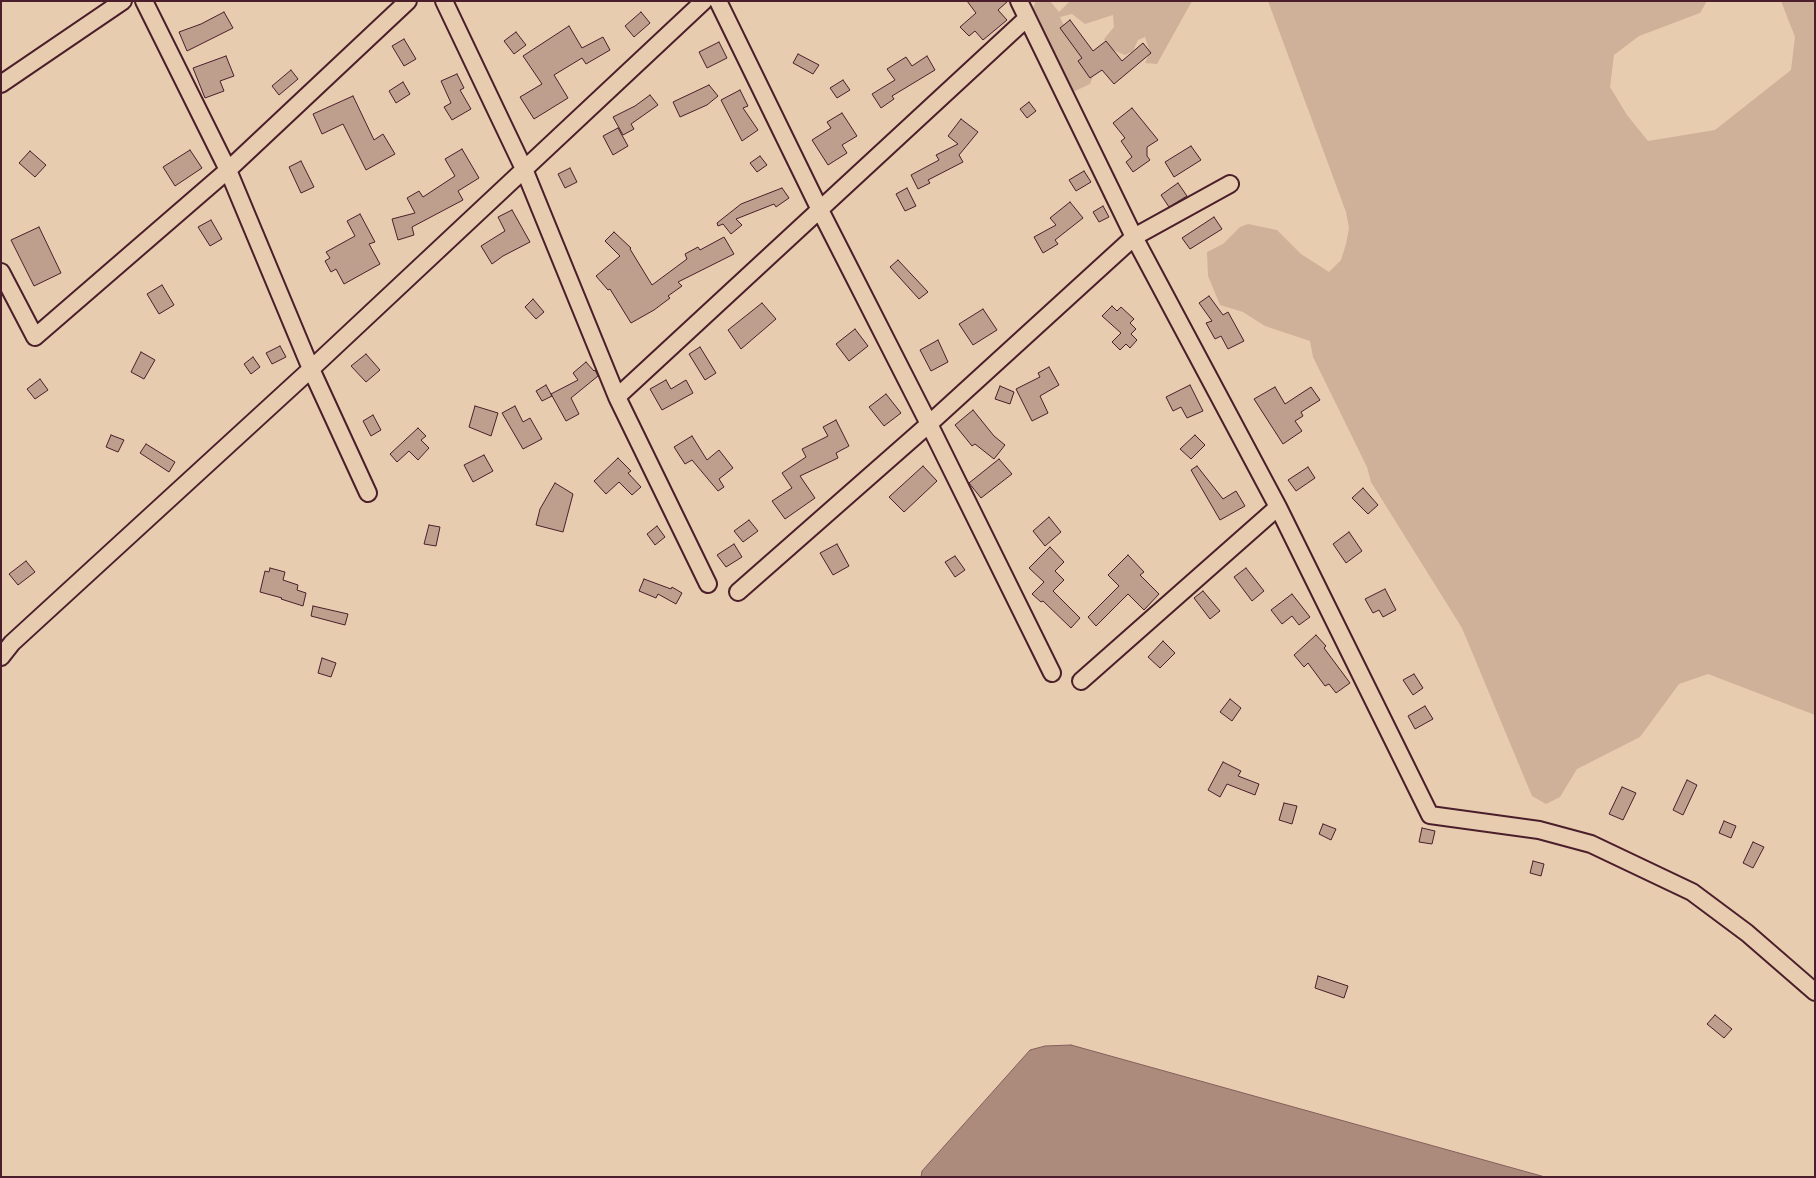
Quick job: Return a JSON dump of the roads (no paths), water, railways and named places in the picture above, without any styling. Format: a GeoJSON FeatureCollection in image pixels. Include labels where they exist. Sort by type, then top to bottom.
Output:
{"type":"FeatureCollection","features":[{"type":"Feature","properties":{"kind":"street"},"geometry":{"type":"LineString","coordinates":[[1,84],[123,1]]}},
{"type":"Feature","properties":{"kind":"street"},"geometry":{"type":"LineString","coordinates":[[144,1],[228,170],[311,369],[368,493]]}},
{"type":"Feature","properties":{"kind":"street"},"geometry":{"type":"LineString","coordinates":[[1,272],[35,337],[228,170],[408,1]]}},
{"type":"Feature","properties":{"kind":"street"},"geometry":{"type":"LineString","coordinates":[[444,1],[524,170],[617,397],[708,584]]}},
{"type":"Feature","properties":{"kind":"street"},"geometry":{"type":"LineString","coordinates":[[1,657],[20,636],[311,369],[704,1]]}},
{"type":"Feature","properties":{"kind":"street"},"geometry":{"type":"LineString","coordinates":[[718,1],[820,210],[929,424],[1052,673]]}},
{"type":"Feature","properties":{"kind":"street"},"geometry":{"type":"LineString","coordinates":[[1019,1],[1134,237],[1278,507],[1430,815],[1539,830],[1591,844],[1692,892],[1747,932],[1815,992]]}},
{"type":"Feature","properties":{"kind":"street"},"geometry":{"type":"LineString","coordinates":[[617,397],[1027,18]]}},
{"type":"Feature","properties":{"kind":"street"},"geometry":{"type":"LineString","coordinates":[[738,592],[929,424],[1134,237],[1230,184]]}},
{"type":"Feature","properties":{"kind":"street"},"geometry":{"type":"LineString","coordinates":[[1081,681],[1278,507]]}}]}
